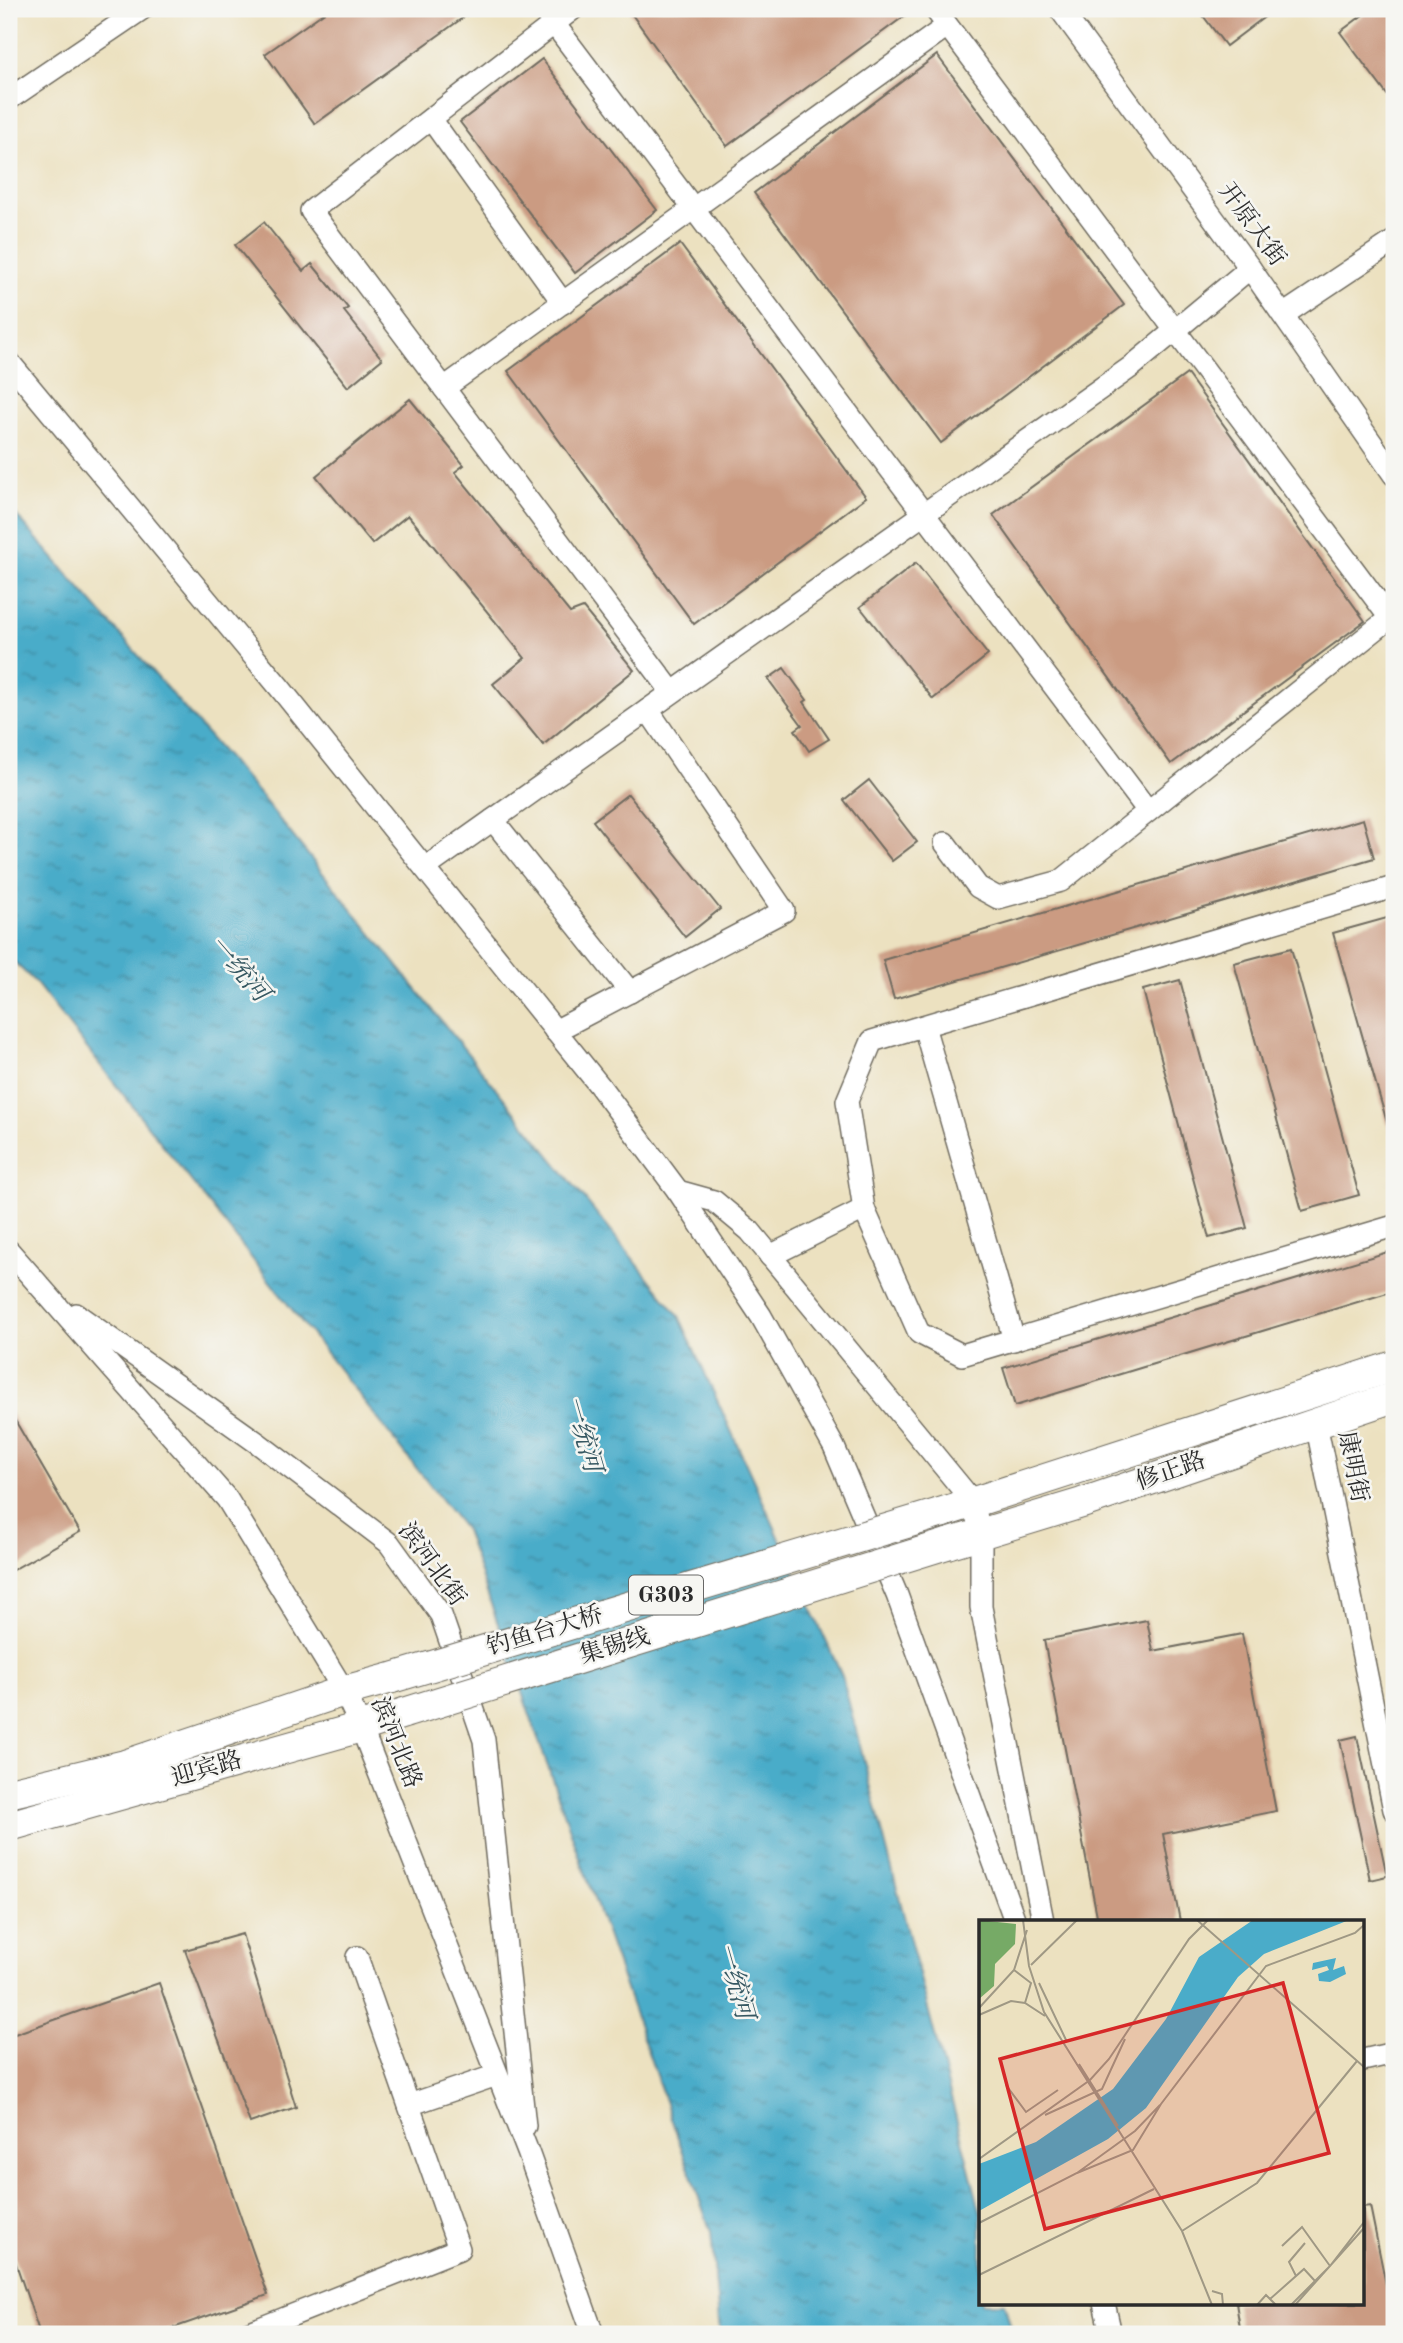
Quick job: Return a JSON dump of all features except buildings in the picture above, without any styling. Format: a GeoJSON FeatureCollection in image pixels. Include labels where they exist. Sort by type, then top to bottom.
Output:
{"type":"FeatureCollection","features":[{"type":"Feature","properties":{"kind":"highway","name":"修正路"},"geometry":{"type":"LineString","coordinates":[[973,1502],[1394,1366]]}},
{"type":"Feature","properties":{"kind":"highway","name":"修正路"},"geometry":{"type":"LineString","coordinates":[[947,1544],[1082,1503],[1394,1397]]}},
{"type":"Feature","properties":{"kind":"highway","name":"钓鱼台大桥"},"geometry":{"type":"LineString","coordinates":[[392,1678],[973,1502]]}},
{"type":"Feature","properties":{"kind":"highway","name":"集锡线"},"geometry":{"type":"LineString","coordinates":[[404,1713],[947,1544]]}},
{"type":"Feature","properties":{"kind":"highway","name":"迎宾路"},"geometry":{"type":"LineString","coordinates":[[9,1793],[125,1765],[344,1691],[392,1678]]}},
{"type":"Feature","properties":{"kind":"highway","name":"迎宾路"},"geometry":{"type":"LineString","coordinates":[[9,1826],[404,1713]]}},
{"type":"Feature","properties":{"kind":"street"},"geometry":{"type":"LineString","coordinates":[[9,99],[142,9]]}},
{"type":"Feature","properties":{"kind":"street"},"geometry":{"type":"LineString","coordinates":[[573,9],[548,16],[431,119],[311,211],[672,692]]}},
{"type":"Feature","properties":{"kind":"street"},"geometry":{"type":"LineString","coordinates":[[934,9],[1390,618],[1060,881],[998,898],[978,887],[945,843]]}},
{"type":"Feature","properties":{"kind":"street","name":"开原大街"},"geometry":{"type":"LineString","coordinates":[[1059,9],[1251,268],[1394,475]]}},
{"type":"Feature","properties":{"kind":"street"},"geometry":{"type":"LineString","coordinates":[[548,16],[1148,811]]}},
{"type":"Feature","properties":{"kind":"street"},"geometry":{"type":"LineString","coordinates":[[444,388],[947,26]]}},
{"type":"Feature","properties":{"kind":"street"},"geometry":{"type":"LineString","coordinates":[[431,119],[563,303]]}},
{"type":"Feature","properties":{"kind":"street"},"geometry":{"type":"LineString","coordinates":[[1283,315],[1394,241]]}},
{"type":"Feature","properties":{"kind":"street"},"geometry":{"type":"LineString","coordinates":[[425,868],[1131,367],[1251,268]]}},
{"type":"Feature","properties":{"kind":"street"},"geometry":{"type":"LineString","coordinates":[[9,362],[280,688],[555,1031],[678,1191],[761,1316],[834,1447],[897,1595],[1015,1920]]}},
{"type":"Feature","properties":{"kind":"street"},"geometry":{"type":"LineString","coordinates":[[555,1031],[784,911],[648,710]]}},
{"type":"Feature","properties":{"kind":"street"},"geometry":{"type":"LineString","coordinates":[[493,820],[630,992]]}},
{"type":"Feature","properties":{"kind":"street"},"geometry":{"type":"LineString","coordinates":[[1394,887],[872,1041],[847,1101],[864,1209],[919,1333],[962,1355],[1394,1226]]}},
{"type":"Feature","properties":{"kind":"street"},"geometry":{"type":"LineString","coordinates":[[924,1026],[1014,1340]]}},
{"type":"Feature","properties":{"kind":"street"},"geometry":{"type":"LineString","coordinates":[[678,1191],[713,1201],[750,1231],[973,1502],[981,1535],[981,1607],[1043,1920]]}},
{"type":"Feature","properties":{"kind":"street"},"geometry":{"type":"LineString","coordinates":[[771,1256],[864,1209]]}},
{"type":"Feature","properties":{"kind":"street","name":"滨河北路"},"geometry":{"type":"LineString","coordinates":[[9,1251],[227,1499],[344,1691],[361,1727],[527,2152],[593,2334]]}},
{"type":"Feature","properties":{"kind":"street","name":"滨河北街"},"geometry":{"type":"LineString","coordinates":[[46,1293],[259,1444],[389,1543],[441,1615],[484,1740],[527,2152]]}},
{"type":"Feature","properties":{"kind":"street","name":"康明街"},"geometry":{"type":"LineString","coordinates":[[1316,1423],[1394,1810]]}},
{"type":"Feature","properties":{"kind":"street"},"geometry":{"type":"LineString","coordinates":[[245,2334],[459,2249],[357,1957]]}},
{"type":"Feature","properties":{"kind":"street"},"geometry":{"type":"LineString","coordinates":[[1364,2060],[1394,2053]]}},
{"type":"Feature","properties":{"kind":"street"},"geometry":{"type":"LineString","coordinates":[[409,2105],[497,2075]]}},
{"type":"Feature","properties":{"kind":"street"},"geometry":{"type":"LineString","coordinates":[[1104,2304],[1111,2334]]}},
{"type":"Feature","properties":{"kind":"water","name":"一统河"},"geometry":{"type":"Polygon","coordinates":[[[9,507],[259,794],[679,1316],[842,1676],[979,2206],[979,2304],[1004,2304],[1013,2334],[720,2334],[711,2232],[465,1530],[35,982],[9,957],[9,507]]]}}]}
